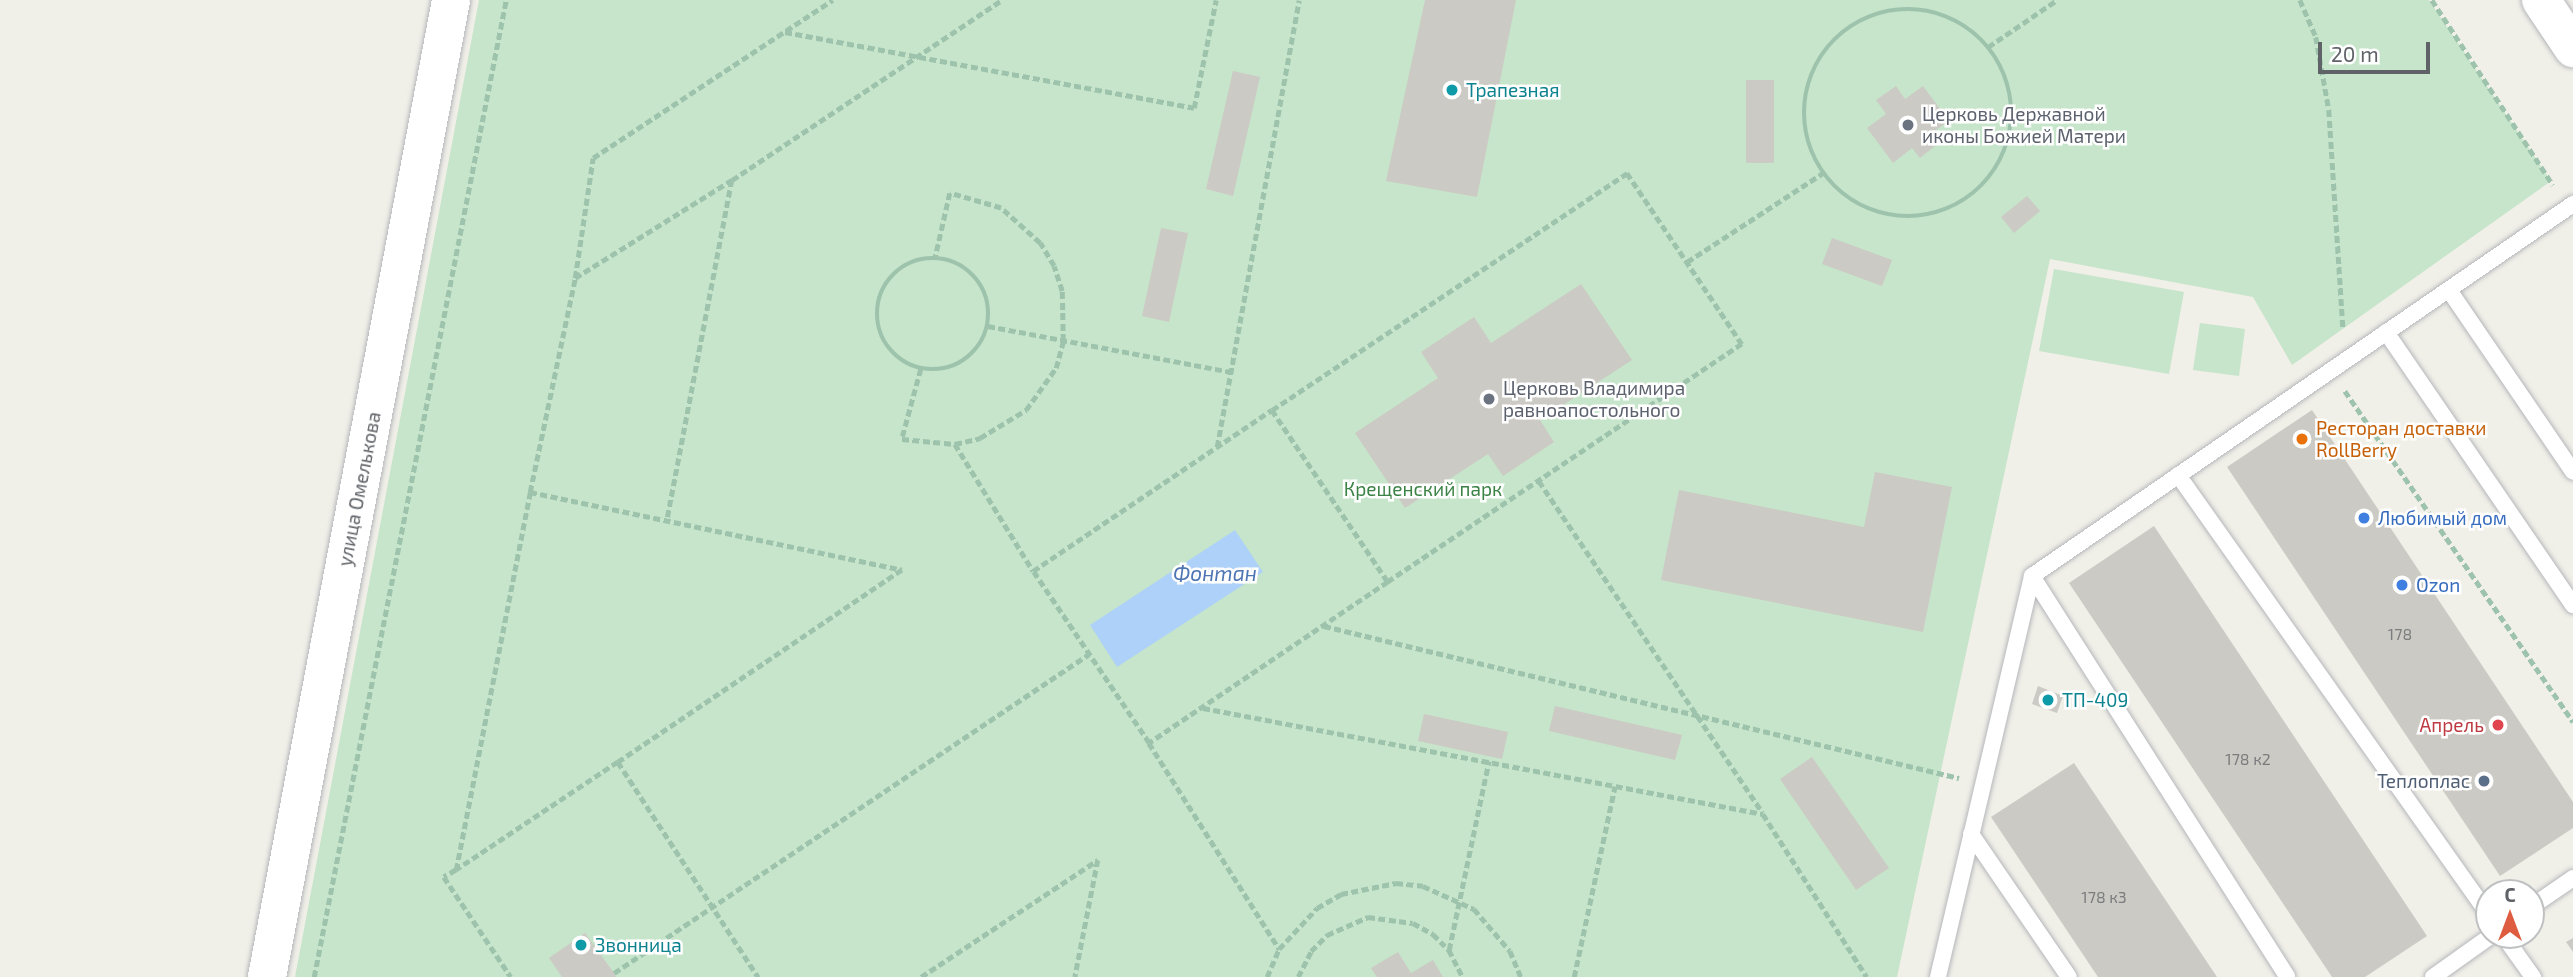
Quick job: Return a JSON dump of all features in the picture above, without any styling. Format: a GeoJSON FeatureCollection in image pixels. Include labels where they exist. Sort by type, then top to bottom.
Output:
{"type":"FeatureCollection","features":[{"type":"Feature","properties":{"kind":"street","name":"улица Омелькова"},"geometry":{"type":"LineString","coordinates":[[267,977],[451,0]]}},
{"type":"Feature","properties":{"kind":"street"},"geometry":{"type":"LineString","coordinates":[[2541,0],[2573,48]]}},
{"type":"Feature","properties":{"kind":"lane"},"geometry":{"type":"LineString","coordinates":[[1938,977],[2032,576],[2573,204]]}},
{"type":"Feature","properties":{"kind":"lane"},"geometry":{"type":"LineString","coordinates":[[2449,290],[2573,472]]}},
{"type":"Feature","properties":{"kind":"lane"},"geometry":{"type":"LineString","coordinates":[[2386,332],[2573,605]]}},
{"type":"Feature","properties":{"kind":"lane"},"geometry":{"type":"LineString","coordinates":[[2178,475],[2475,895]]}},
{"type":"Feature","properties":{"kind":"lane"},"geometry":{"type":"LineString","coordinates":[[2032,576],[2287,977]]}},
{"type":"Feature","properties":{"kind":"lane"},"geometry":{"type":"LineString","coordinates":[[1971,834],[2069,977]]}},
{"type":"Feature","properties":{"kind":"lane"},"geometry":{"type":"LineString","coordinates":[[2545,897],[2573,878]]}},
{"type":"Feature","properties":{"kind":"lane"},"geometry":{"type":"LineString","coordinates":[[2433,977],[2475,947]]}},
{"type":"Feature","properties":{"kind":"lane"},"geometry":{"type":"LineString","coordinates":[[2513,949],[2533,977]]}},
{"type":"Feature","properties":{"kind":"path"},"geometry":{"type":"LineString","coordinates":[[314,977],[506,0]]}},
{"type":"Feature","properties":{"kind":"path"},"geometry":{"type":"LineString","coordinates":[[456,870],[575,278],[593,158],[833,0]]}},
{"type":"Feature","properties":{"kind":"path"},"geometry":{"type":"LineString","coordinates":[[575,278],[732,180],[1002,0]]}},
{"type":"Feature","properties":{"kind":"path"},"geometry":{"type":"LineString","coordinates":[[785,32],[1194,108],[1216,0]]}},
{"type":"Feature","properties":{"kind":"path"},"geometry":{"type":"LineString","coordinates":[[1216,448],[1299,0]]}},
{"type":"Feature","properties":{"kind":"path"},"geometry":{"type":"LineString","coordinates":[[1988,47],[2057,0]]}},
{"type":"Feature","properties":{"kind":"path"},"geometry":{"type":"LineString","coordinates":[[2300,0],[2316,37],[2329,110],[2345,360]]}},
{"type":"Feature","properties":{"kind":"path"},"geometry":{"type":"LineString","coordinates":[[2432,0],[2552,177],[2559,214]]}},
{"type":"Feature","properties":{"kind":"path"},"geometry":{"type":"LineString","coordinates":[[1924,10],[1959,23],[1988,47],[2010,91],[2012,116],[1998,164],[1964,200],[1942,211],[1892,216],[1846,196],[1823,173],[1806,135],[1807,85],[1817,62],[1851,25],[1874,14],[1924,10]]}},
{"type":"Feature","properties":{"kind":"path"},"geometry":{"type":"LineString","coordinates":[[1033,572],[1627,173],[1742,344],[1149,743]]}},
{"type":"Feature","properties":{"kind":"path"},"geometry":{"type":"LineString","coordinates":[[1687,262],[1823,173]]}},
{"type":"Feature","properties":{"kind":"path"},"geometry":{"type":"LineString","coordinates":[[667,521],[732,180]]}},
{"type":"Feature","properties":{"kind":"path"},"geometry":{"type":"LineString","coordinates":[[921,369],[902,439],[955,444],[1004,427],[1026,410],[1056,368],[1063,341],[1062,291],[1054,266],[1040,243],[1001,208],[950,193],[936,259]]}},
{"type":"Feature","properties":{"kind":"path"},"geometry":{"type":"LineString","coordinates":[[936,259],[962,266],[975,277],[989,309],[988,326],[971,356],[956,366],[921,369],[891,351],[881,337],[878,302],[895,272],[911,262],[936,259]]}},
{"type":"Feature","properties":{"kind":"path"},"geometry":{"type":"LineString","coordinates":[[988,326],[1231,372]]}},
{"type":"Feature","properties":{"kind":"path"},"geometry":{"type":"LineString","coordinates":[[2330,370],[2573,722]]}},
{"type":"Feature","properties":{"kind":"path"},"geometry":{"type":"LineString","coordinates":[[1272,410],[1388,582]]}},
{"type":"Feature","properties":{"kind":"path"},"geometry":{"type":"LineString","coordinates":[[955,444],[1033,572],[1149,743],[1279,948]]}},
{"type":"Feature","properties":{"kind":"path"},"geometry":{"type":"LineString","coordinates":[[1539,481],[1763,814],[1867,977]]}},
{"type":"Feature","properties":{"kind":"path"},"geometry":{"type":"LineString","coordinates":[[511,977],[444,877],[902,570],[530,492]]}},
{"type":"Feature","properties":{"kind":"path"},"geometry":{"type":"LineString","coordinates":[[1323,626],[1983,784]]}},
{"type":"Feature","properties":{"kind":"path"},"geometry":{"type":"LineString","coordinates":[[614,974],[1089,654]]}},
{"type":"Feature","properties":{"kind":"path"},"geometry":{"type":"LineString","coordinates":[[1202,708],[1763,814]]}},
{"type":"Feature","properties":{"kind":"path"},"geometry":{"type":"LineString","coordinates":[[1449,950],[1489,761]]}},
{"type":"Feature","properties":{"kind":"path"},"geometry":{"type":"LineString","coordinates":[[618,762],[715,906],[758,977]]}},
{"type":"Feature","properties":{"kind":"path"},"geometry":{"type":"LineString","coordinates":[[1574,977],[1615,786]]}},
{"type":"Feature","properties":{"kind":"path"},"geometry":{"type":"LineString","coordinates":[[921,977],[1098,860],[1075,977]]}},
{"type":"Feature","properties":{"kind":"path"},"geometry":{"type":"LineString","coordinates":[[1265,976],[1279,948],[1317,908],[1368,886],[1423,886],[1459,901],[1494,929],[1521,977]]}},
{"type":"Feature","properties":{"kind":"path"},"geometry":{"type":"LineString","coordinates":[[1298,977],[1311,951],[1327,935],[1368,917],[1413,923],[1449,950],[1463,977]]}},
{"type":"Feature","properties":{"kind":"green space","name":"Крещенский парк"},"geometry":{"type":"Polygon","coordinates":[[[479,0],[2429,0],[2551,181],[2292,365],[2253,297],[2050,259],[1897,977],[295,977],[479,0]]]}},
{"type":"Feature","properties":{"kind":"green space"},"geometry":{"type":"Polygon","coordinates":[[[2054,269],[2184,292],[2169,374],[2039,351],[2054,269]]]}},
{"type":"Feature","properties":{"kind":"green space"},"geometry":{"type":"Polygon","coordinates":[[[2200,323],[2245,329],[2239,376],[2193,370],[2200,323]]]}},
{"type":"Feature","properties":{"kind":"water","name":"Фонтан"},"geometry":{"type":"Polygon","coordinates":[[[1235,530],[1263,572],[1117,667],[1090,625],[1235,530]]]}},
{"type":"Feature","properties":{"kind":"building","name":"Трапезная"},"geometry":{"type":"Polygon","coordinates":[[[1425,0],[1516,0],[1477,197],[1386,181],[1425,0]]]}},
{"type":"Feature","properties":{"kind":"building"},"geometry":{"type":"Polygon","coordinates":[[[1233,71],[1260,77],[1233,196],[1206,189],[1233,71]]]}},
{"type":"Feature","properties":{"kind":"building"},"geometry":{"type":"Polygon","coordinates":[[[1746,80],[1774,80],[1774,163],[1746,163],[1746,80]]]}},
{"type":"Feature","properties":{"kind":"building","name":"Церковь Державной иконы Божией Матери"},"geometry":{"type":"Polygon","coordinates":[[[1896,86],[1905,99],[1923,86],[1949,121],[1933,132],[1940,142],[1920,158],[1912,148],[1893,163],[1867,128],[1886,114],[1876,100],[1896,86]]]}},
{"type":"Feature","properties":{"kind":"building"},"geometry":{"type":"Polygon","coordinates":[[[2027,196],[2040,211],[2014,233],[2001,217],[2027,196]]]}},
{"type":"Feature","properties":{"kind":"building"},"geometry":{"type":"Polygon","coordinates":[[[1161,228],[1188,233],[1169,322],[1142,316],[1161,228]]]}},
{"type":"Feature","properties":{"kind":"building"},"geometry":{"type":"Polygon","coordinates":[[[1832,238],[1892,260],[1882,286],[1822,264],[1832,238]]]}},
{"type":"Feature","properties":{"kind":"building","name":"Церковь Владимира равноапостольного"},"geometry":{"type":"Polygon","coordinates":[[[1581,284],[1632,360],[1540,420],[1554,442],[1503,476],[1488,454],[1405,508],[1355,433],[1438,378],[1421,352],[1474,317],[1491,343],[1581,284]]]}},
{"type":"Feature","properties":{"kind":"building"},"geometry":{"type":"Polygon","coordinates":[[[2312,410],[2573,802],[2573,828],[2500,876],[2227,467],[2312,410]]]}},
{"type":"Feature","properties":{"kind":"building"},"geometry":{"type":"Polygon","coordinates":[[[1875,472],[1952,487],[1923,632],[1661,580],[1679,490],[1864,527],[1875,472]]]}},
{"type":"Feature","properties":{"kind":"building"},"geometry":{"type":"Polygon","coordinates":[[[2154,526],[2427,936],[2365,977],[2332,977],[2069,583],[2154,526]]]}},
{"type":"Feature","properties":{"kind":"building","name":"ТП-409"},"geometry":{"type":"Polygon","coordinates":[[[2038,686],[2063,696],[2057,713],[2032,704],[2038,686]]]}},
{"type":"Feature","properties":{"kind":"building"},"geometry":{"type":"Polygon","coordinates":[[[1555,706],[1682,735],[1675,760],[1549,731],[1555,706]]]}},
{"type":"Feature","properties":{"kind":"building"},"geometry":{"type":"Polygon","coordinates":[[[1424,714],[1508,732],[1502,759],[1418,741],[1424,714]]]}},
{"type":"Feature","properties":{"kind":"building"},"geometry":{"type":"Polygon","coordinates":[[[1812,757],[1889,868],[1856,890],[1780,779],[1812,757]]]}},
{"type":"Feature","properties":{"kind":"building"},"geometry":{"type":"Polygon","coordinates":[[[2074,763],[2217,977],[2098,977],[1991,817],[2074,763]]]}},
{"type":"Feature","properties":{"kind":"building","name":"Звонница"},"geometry":{"type":"Polygon","coordinates":[[[585,933],[616,977],[562,977],[549,958],[585,933]]]}},
{"type":"Feature","properties":{"kind":"building"},"geometry":{"type":"Polygon","coordinates":[[[2573,938],[2573,952],[2566,942],[2573,938]]]}},
{"type":"Feature","properties":{"kind":"building"},"geometry":{"type":"Polygon","coordinates":[[[1398,952],[1411,973],[1433,960],[1443,977],[1377,977],[1371,968],[1398,952]]]}},
{"type":"Feature","properties":{"kind":"place","name":"Трапезная"},"geometry":{"type":"Point","coordinates":[1452,90]}},
{"type":"Feature","properties":{"kind":"place","name":"Церковь Державной иконы Божией Матери"},"geometry":{"type":"Point","coordinates":[1908,125]}},
{"type":"Feature","properties":{"kind":"place","name":"Церковь Владимира равноапостольного"},"geometry":{"type":"Point","coordinates":[1489,399]}},
{"type":"Feature","properties":{"kind":"place","name":"Ресторан доставки RollBerry"},"geometry":{"type":"Point","coordinates":[2302,439]}},
{"type":"Feature","properties":{"kind":"place","name":"Любимый дом"},"geometry":{"type":"Point","coordinates":[2364,518]}},
{"type":"Feature","properties":{"kind":"place","name":"Ozon"},"geometry":{"type":"Point","coordinates":[2402,585]}},
{"type":"Feature","properties":{"kind":"place","name":"ТП-409"},"geometry":{"type":"Point","coordinates":[2048,700]}},
{"type":"Feature","properties":{"kind":"place","name":"Апрель"},"geometry":{"type":"Point","coordinates":[2498,725]}},
{"type":"Feature","properties":{"kind":"place","name":"Теплоплас"},"geometry":{"type":"Point","coordinates":[2484,781]}},
{"type":"Feature","properties":{"kind":"place","name":"Звонница"},"geometry":{"type":"Point","coordinates":[581,945]}}]}
